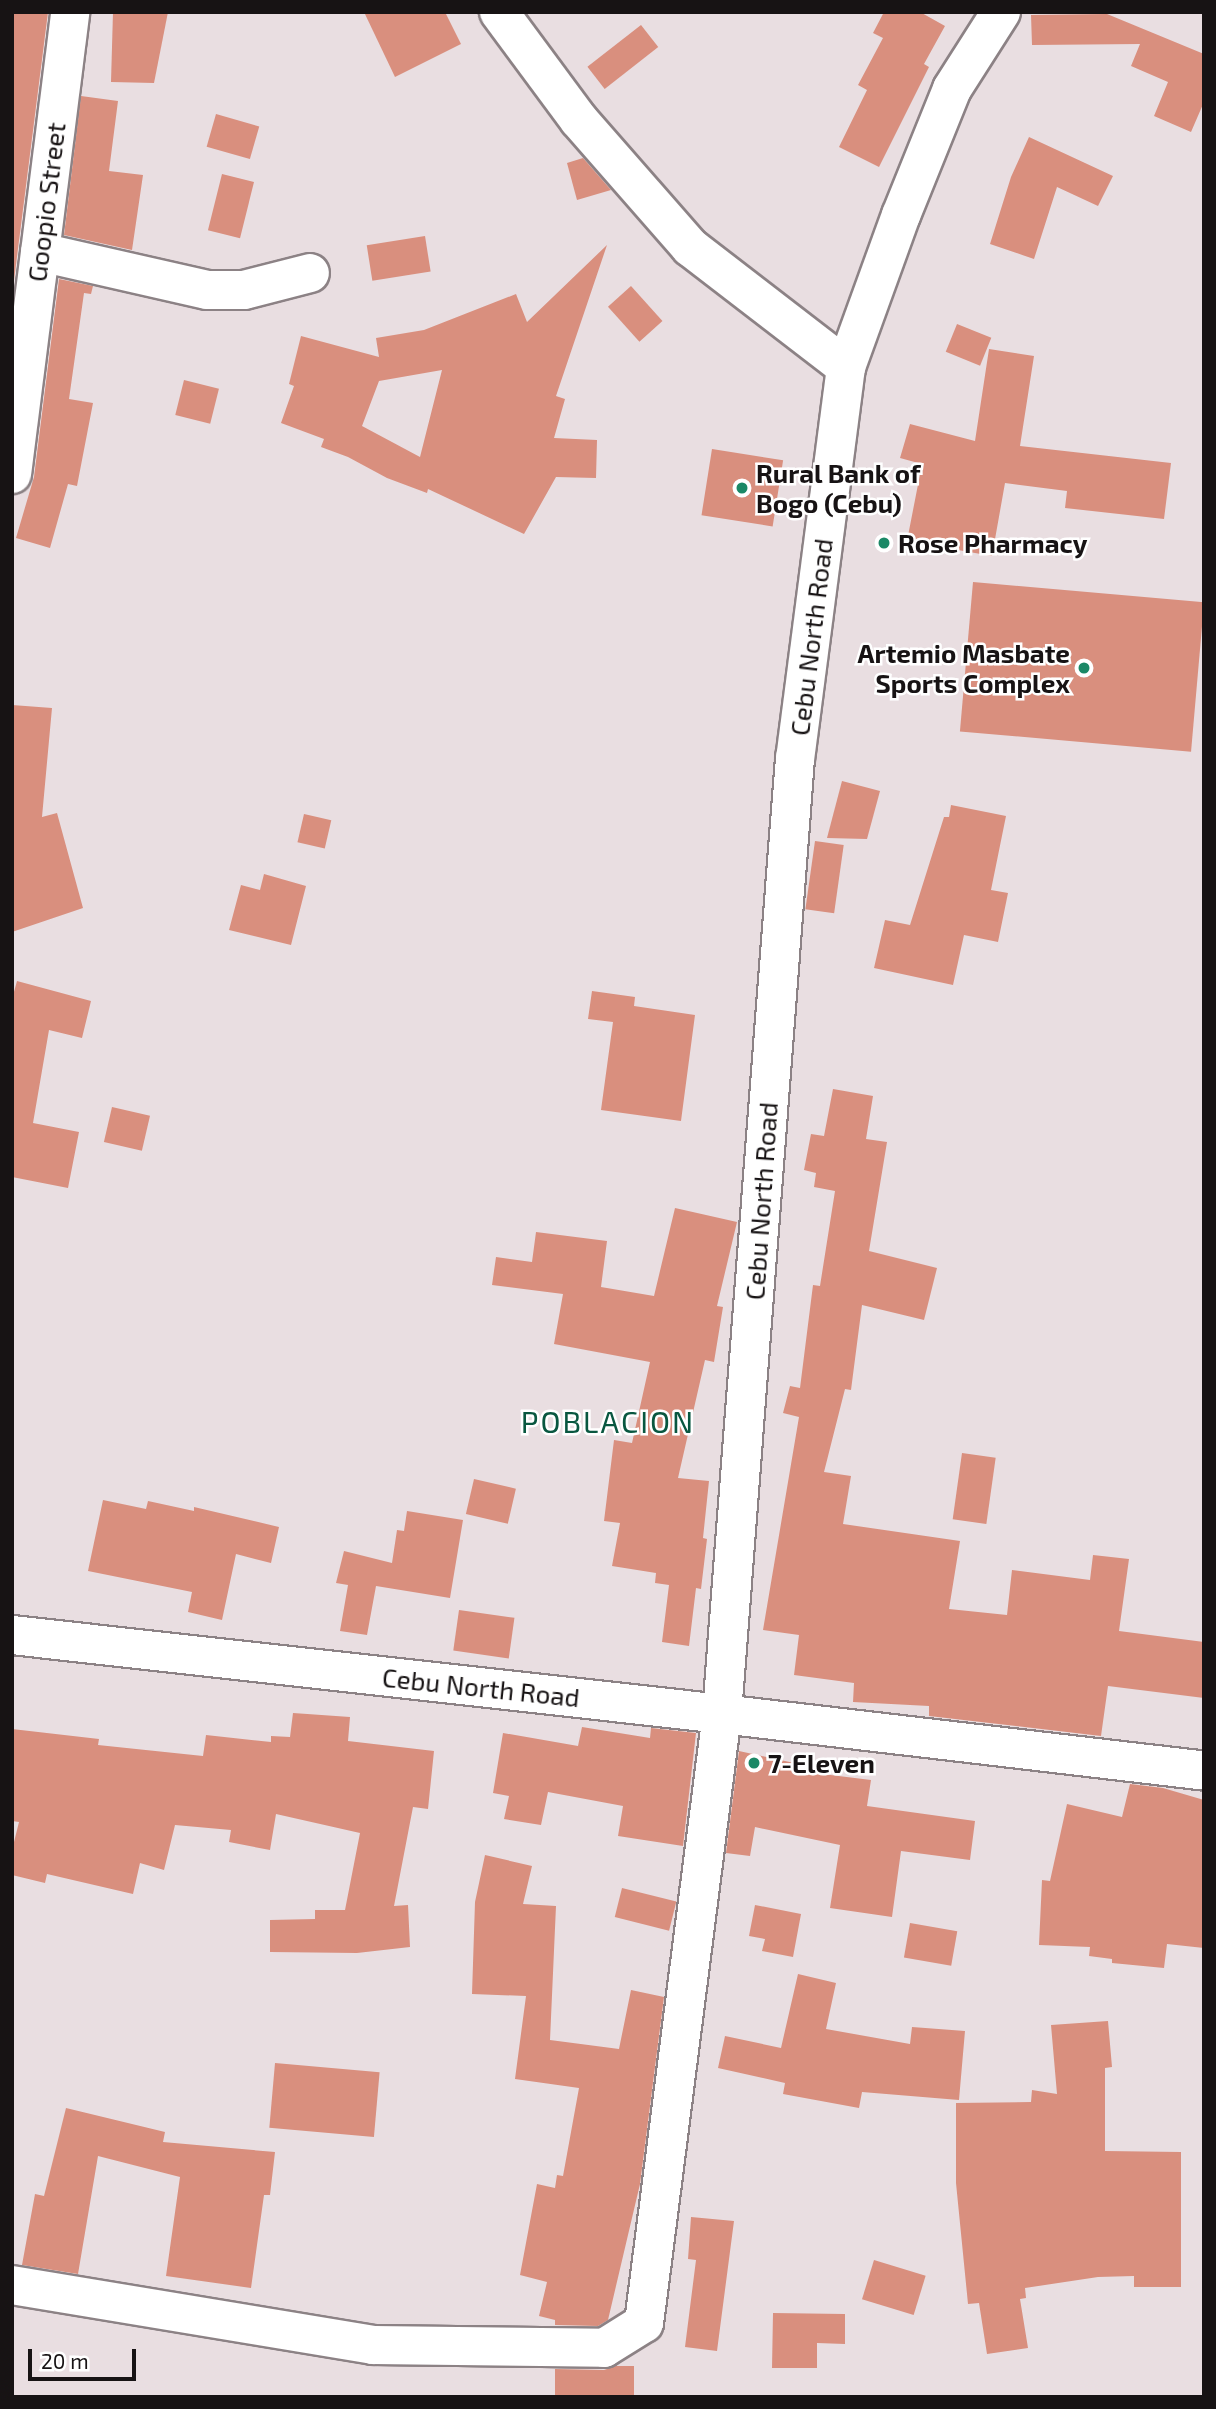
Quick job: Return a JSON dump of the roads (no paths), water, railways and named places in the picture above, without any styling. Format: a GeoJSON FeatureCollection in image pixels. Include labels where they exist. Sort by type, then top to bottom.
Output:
{"type":"FeatureCollection","features":[{"type":"Feature","properties":{"kind":"main road","name":"Goopio Street"},"geometry":{"type":"LineString","coordinates":[[12,474],[70,12]]}},
{"type":"Feature","properties":{"kind":"main road"},"geometry":{"type":"LineString","coordinates":[[499,12],[579,120],[690,247],[846,367]]}},
{"type":"Feature","properties":{"kind":"main road","name":"Cebu North Road"},"geometry":{"type":"LineString","coordinates":[[12,1635],[722,1714],[795,758],[846,367],[901,215],[952,89],[1001,12]]}},
{"type":"Feature","properties":{"kind":"main road"},"geometry":{"type":"LineString","coordinates":[[40,252],[207,290],[244,290],[310,273]]}},
{"type":"Feature","properties":{"kind":"main road"},"geometry":{"type":"LineString","coordinates":[[12,2285],[373,2345],[604,2348],[644,2323],[722,1714],[1204,1771]]}},
{"type":"Feature","properties":{"kind":"place","name":"Rural Bank of Bogo (Cebu)"},"geometry":{"type":"Point","coordinates":[742,488]}},
{"type":"Feature","properties":{"kind":"place","name":"Rose Pharmacy"},"geometry":{"type":"Point","coordinates":[884,543]}},
{"type":"Feature","properties":{"kind":"place","name":"Artemio Masbate Sports Complex"},"geometry":{"type":"Point","coordinates":[1084,668]}},
{"type":"Feature","properties":{"kind":"place","name":"7-Eleven"},"geometry":{"type":"Point","coordinates":[754,1763]}},
{"type":"Feature","properties":{"kind":"district","name":"POBLACION"},"geometry":{"type":"Point","coordinates":[608,1421]}}]}
